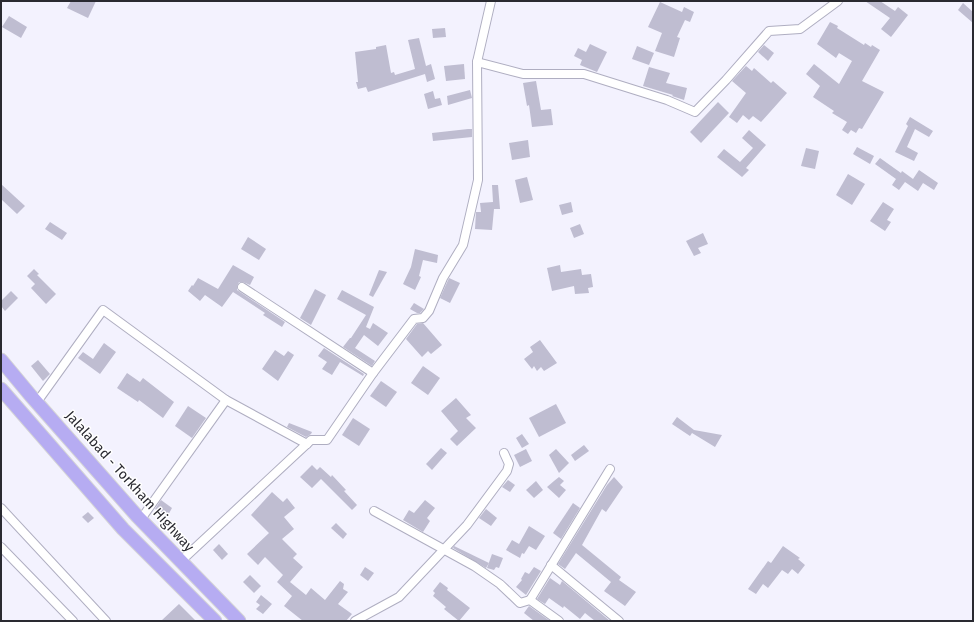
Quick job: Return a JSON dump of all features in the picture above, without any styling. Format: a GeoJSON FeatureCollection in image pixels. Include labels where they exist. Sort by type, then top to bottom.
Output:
{"type":"FeatureCollection","features":[{"type":"Feature","properties":{"kind":"highway","name":"Jalalabad - Torkham Highway"},"geometry":{"type":"LineString","coordinates":[[1,360],[141,519],[239,621]]}},
{"type":"Feature","properties":{"kind":"highway"},"geometry":{"type":"LineString","coordinates":[[1,389],[123,528],[215,621]]}},
{"type":"Feature","properties":{"kind":"street"},"geometry":{"type":"LineString","coordinates":[[181,561],[311,440],[327,440],[374,373],[414,320],[423,318],[429,312],[444,278],[463,244],[478,180],[477,62],[491,1]]}},
{"type":"Feature","properties":{"kind":"street"},"geometry":{"type":"LineString","coordinates":[[477,62],[523,74],[584,74],[668,100],[695,112],[726,80],[769,31],[800,29],[838,1]]}},
{"type":"Feature","properties":{"kind":"street"},"geometry":{"type":"LineString","coordinates":[[242,287],[374,373]]}},
{"type":"Feature","properties":{"kind":"street"},"geometry":{"type":"LineString","coordinates":[[37,402],[103,310],[226,400],[307,444]]}},
{"type":"Feature","properties":{"kind":"street"},"geometry":{"type":"LineString","coordinates":[[141,519],[226,400]]}},
{"type":"Feature","properties":{"kind":"street"},"geometry":{"type":"LineString","coordinates":[[355,621],[399,597],[467,525],[507,471],[509,464],[504,453]]}},
{"type":"Feature","properties":{"kind":"street"},"geometry":{"type":"LineString","coordinates":[[374,511],[474,566],[500,584],[520,603],[530,600],[610,469]]}},
{"type":"Feature","properties":{"kind":"street"},"geometry":{"type":"LineString","coordinates":[[1,508],[106,621]]}},
{"type":"Feature","properties":{"kind":"street"},"geometry":{"type":"LineString","coordinates":[[1,547],[73,621]]}},
{"type":"Feature","properties":{"kind":"street"},"geometry":{"type":"LineString","coordinates":[[551,565],[618,621]]}},
{"type":"Feature","properties":{"kind":"street"},"geometry":{"type":"LineString","coordinates":[[530,600],[559,621]]}},
{"type":"Feature","properties":{"kind":"building"},"geometry":{"type":"Polygon","coordinates":[[[71,1],[96,1],[88,18],[67,8],[71,1]]]}},
{"type":"Feature","properties":{"kind":"building"},"geometry":{"type":"Polygon","coordinates":[[[865,1],[880,1],[895,11],[898,7],[908,15],[891,37],[881,29],[890,18],[865,1]]]}},
{"type":"Feature","properties":{"kind":"building"},"geometry":{"type":"Polygon","coordinates":[[[660,2],[682,12],[684,7],[694,12],[690,22],[685,20],[677,37],[680,38],[674,57],[655,51],[662,33],[648,27],[660,2]]]}},
{"type":"Feature","properties":{"kind":"building"},"geometry":{"type":"Polygon","coordinates":[[[963,3],[973,12],[973,23],[958,10],[963,3]]]}},
{"type":"Feature","properties":{"kind":"building"},"geometry":{"type":"Polygon","coordinates":[[[9,16],[27,27],[21,38],[2,27],[9,16]]]}},
{"type":"Feature","properties":{"kind":"building"},"geometry":{"type":"Polygon","coordinates":[[[830,22],[864,45],[865,43],[871,47],[872,45],[880,50],[862,81],[884,92],[862,129],[859,128],[856,133],[851,130],[848,134],[842,130],[847,122],[832,113],[834,111],[813,97],[820,86],[806,74],[814,64],[839,84],[852,61],[839,53],[836,58],[817,44],[830,22]]]}},
{"type":"Feature","properties":{"kind":"building"},"geometry":{"type":"Polygon","coordinates":[[[445,28],[446,37],[433,38],[432,29],[445,28]]]}},
{"type":"Feature","properties":{"kind":"building"},"geometry":{"type":"Polygon","coordinates":[[[419,38],[426,66],[431,64],[435,79],[427,82],[425,74],[368,92],[366,87],[358,89],[356,82],[358,82],[355,52],[376,49],[376,47],[386,45],[391,73],[394,72],[395,75],[415,69],[408,40],[419,38]]]}},
{"type":"Feature","properties":{"kind":"building"},"geometry":{"type":"Polygon","coordinates":[[[590,44],[607,52],[597,72],[580,65],[582,60],[574,56],[578,48],[586,52],[590,44]]]}},
{"type":"Feature","properties":{"kind":"building"},"geometry":{"type":"Polygon","coordinates":[[[764,45],[774,53],[768,61],[758,52],[764,45]]]}},
{"type":"Feature","properties":{"kind":"building"},"geometry":{"type":"Polygon","coordinates":[[[637,46],[654,53],[649,65],[632,59],[637,46]]]}},
{"type":"Feature","properties":{"kind":"building"},"geometry":{"type":"Polygon","coordinates":[[[464,64],[465,79],[446,81],[444,66],[464,64]]]}},
{"type":"Feature","properties":{"kind":"building"},"geometry":{"type":"Polygon","coordinates":[[[746,66],[752,71],[754,68],[771,83],[773,81],[787,93],[761,122],[753,116],[749,120],[743,115],[737,123],[729,117],[746,93],[732,81],[746,66]]]}},
{"type":"Feature","properties":{"kind":"building"},"geometry":{"type":"Polygon","coordinates":[[[649,67],[670,73],[666,83],[687,88],[684,100],[643,86],[649,67]]]}},
{"type":"Feature","properties":{"kind":"building"},"geometry":{"type":"Polygon","coordinates":[[[536,81],[541,110],[551,109],[553,125],[532,127],[529,105],[527,106],[523,83],[536,81]]]}},
{"type":"Feature","properties":{"kind":"building"},"geometry":{"type":"Polygon","coordinates":[[[470,90],[472,98],[448,105],[447,96],[470,90]]]}},
{"type":"Feature","properties":{"kind":"building"},"geometry":{"type":"Polygon","coordinates":[[[433,91],[435,99],[440,98],[442,105],[428,109],[424,94],[433,91]]]}},
{"type":"Feature","properties":{"kind":"building"},"geometry":{"type":"Polygon","coordinates":[[[718,102],[729,113],[701,143],[690,132],[718,102]]]}},
{"type":"Feature","properties":{"kind":"building"},"geometry":{"type":"Polygon","coordinates":[[[910,117],[933,131],[929,137],[915,129],[907,147],[918,153],[914,161],[895,152],[908,126],[906,124],[910,117]]]}},
{"type":"Feature","properties":{"kind":"building"},"geometry":{"type":"Polygon","coordinates":[[[472,129],[472,137],[433,141],[432,133],[472,129]]]}},
{"type":"Feature","properties":{"kind":"building"},"geometry":{"type":"Polygon","coordinates":[[[749,130],[766,145],[746,168],[749,170],[742,177],[717,157],[724,149],[740,162],[753,148],[742,138],[749,130]]]}},
{"type":"Feature","properties":{"kind":"building"},"geometry":{"type":"Polygon","coordinates":[[[528,140],[530,157],[512,160],[509,143],[528,140]]]}},
{"type":"Feature","properties":{"kind":"building"},"geometry":{"type":"Polygon","coordinates":[[[857,147],[874,156],[870,164],[853,154],[857,147]]]}},
{"type":"Feature","properties":{"kind":"building"},"geometry":{"type":"Polygon","coordinates":[[[806,148],[819,151],[815,169],[801,166],[806,148]]]}},
{"type":"Feature","properties":{"kind":"building"},"geometry":{"type":"Polygon","coordinates":[[[880,158],[901,173],[902,171],[913,179],[919,170],[938,183],[934,190],[923,183],[918,191],[905,182],[899,190],[892,185],[896,179],[875,164],[880,158]]]}},
{"type":"Feature","properties":{"kind":"building"},"geometry":{"type":"Polygon","coordinates":[[[848,174],[865,184],[852,205],[836,195],[848,174]]]}},
{"type":"Feature","properties":{"kind":"building"},"geometry":{"type":"Polygon","coordinates":[[[527,177],[533,200],[520,203],[515,180],[527,177]]]}},
{"type":"Feature","properties":{"kind":"building"},"geometry":{"type":"Polygon","coordinates":[[[1,184],[25,206],[17,214],[1,199],[1,184]]]}},
{"type":"Feature","properties":{"kind":"building"},"geometry":{"type":"Polygon","coordinates":[[[492,185],[498,185],[500,209],[494,209],[492,230],[475,229],[476,212],[481,212],[480,203],[493,202],[492,185]]]}},
{"type":"Feature","properties":{"kind":"building"},"geometry":{"type":"Polygon","coordinates":[[[571,202],[573,212],[562,215],[559,205],[571,202]]]}},
{"type":"Feature","properties":{"kind":"building"},"geometry":{"type":"Polygon","coordinates":[[[883,202],[894,209],[887,220],[891,222],[885,231],[870,221],[883,202]]]}},
{"type":"Feature","properties":{"kind":"building"},"geometry":{"type":"Polygon","coordinates":[[[50,222],[67,233],[62,240],[45,229],[50,222]]]}},
{"type":"Feature","properties":{"kind":"building"},"geometry":{"type":"Polygon","coordinates":[[[580,224],[584,234],[574,238],[570,228],[580,224]]]}},
{"type":"Feature","properties":{"kind":"building"},"geometry":{"type":"Polygon","coordinates":[[[703,233],[708,244],[698,248],[701,253],[694,256],[686,241],[703,233]]]}},
{"type":"Feature","properties":{"kind":"building"},"geometry":{"type":"Polygon","coordinates":[[[248,237],[266,249],[259,260],[241,249],[248,237]]]}},
{"type":"Feature","properties":{"kind":"building"},"geometry":{"type":"Polygon","coordinates":[[[415,249],[438,255],[437,263],[423,260],[419,276],[421,277],[415,290],[403,284],[411,267],[415,249]]]}},
{"type":"Feature","properties":{"kind":"building"},"geometry":{"type":"Polygon","coordinates":[[[233,265],[254,277],[250,285],[239,282],[237,290],[285,322],[282,327],[263,315],[265,313],[233,292],[222,307],[205,295],[200,301],[188,291],[198,278],[218,289],[233,265]]]}},
{"type":"Feature","properties":{"kind":"building"},"geometry":{"type":"Polygon","coordinates":[[[560,265],[561,272],[581,269],[582,275],[591,274],[593,287],[588,288],[589,293],[575,294],[574,286],[552,291],[547,268],[560,265]]]}},
{"type":"Feature","properties":{"kind":"building"},"geometry":{"type":"Polygon","coordinates":[[[34,269],[39,274],[37,275],[56,294],[46,304],[31,288],[35,284],[27,276],[34,269]]]}},
{"type":"Feature","properties":{"kind":"building"},"geometry":{"type":"Polygon","coordinates":[[[379,270],[387,272],[373,297],[369,295],[379,270]]]}},
{"type":"Feature","properties":{"kind":"building"},"geometry":{"type":"Polygon","coordinates":[[[449,278],[460,283],[450,303],[440,298],[449,278]]]}},
{"type":"Feature","properties":{"kind":"building"},"geometry":{"type":"Polygon","coordinates":[[[315,289],[326,295],[311,325],[300,318],[315,289]]]}},
{"type":"Feature","properties":{"kind":"building"},"geometry":{"type":"Polygon","coordinates":[[[342,290],[374,307],[366,327],[370,329],[373,323],[388,333],[378,346],[364,335],[355,348],[375,361],[372,366],[343,347],[351,338],[366,315],[337,299],[342,290]]]}},
{"type":"Feature","properties":{"kind":"building"},"geometry":{"type":"Polygon","coordinates":[[[11,291],[18,298],[5,311],[1,306],[1,301],[11,291]]]}},
{"type":"Feature","properties":{"kind":"building"},"geometry":{"type":"Polygon","coordinates":[[[414,303],[424,309],[420,313],[410,309],[414,303]]]}},
{"type":"Feature","properties":{"kind":"building"},"geometry":{"type":"Polygon","coordinates":[[[423,323],[442,345],[431,354],[428,351],[422,357],[406,339],[417,324],[423,323]]]}},
{"type":"Feature","properties":{"kind":"building"},"geometry":{"type":"Polygon","coordinates":[[[540,340],[557,363],[544,371],[541,367],[537,371],[534,366],[532,369],[524,359],[533,352],[530,347],[540,340]]]}},
{"type":"Feature","properties":{"kind":"building"},"geometry":{"type":"Polygon","coordinates":[[[104,343],[116,352],[100,374],[78,358],[83,352],[93,359],[104,343]]]}},
{"type":"Feature","properties":{"kind":"building"},"geometry":{"type":"Polygon","coordinates":[[[324,348],[364,374],[363,376],[340,362],[332,375],[322,369],[327,362],[318,356],[324,348]]]}},
{"type":"Feature","properties":{"kind":"building"},"geometry":{"type":"Polygon","coordinates":[[[275,350],[284,356],[288,351],[294,355],[278,381],[262,369],[275,350]]]}},
{"type":"Feature","properties":{"kind":"building"},"geometry":{"type":"Polygon","coordinates":[[[38,360],[50,374],[43,381],[31,366],[38,360]]]}},
{"type":"Feature","properties":{"kind":"building"},"geometry":{"type":"Polygon","coordinates":[[[423,366],[440,378],[428,395],[411,383],[423,366]]]}},
{"type":"Feature","properties":{"kind":"building"},"geometry":{"type":"Polygon","coordinates":[[[127,373],[140,382],[143,378],[174,402],[163,418],[139,400],[138,402],[117,388],[127,373]]]}},
{"type":"Feature","properties":{"kind":"building"},"geometry":{"type":"Polygon","coordinates":[[[381,381],[397,392],[386,407],[370,396],[381,381]]]}},
{"type":"Feature","properties":{"kind":"building"},"geometry":{"type":"Polygon","coordinates":[[[456,398],[471,415],[466,418],[476,428],[457,446],[450,439],[458,431],[441,411],[456,398]]]}},
{"type":"Feature","properties":{"kind":"building"},"geometry":{"type":"Polygon","coordinates":[[[556,404],[566,423],[539,437],[529,418],[556,404]]]}},
{"type":"Feature","properties":{"kind":"building"},"geometry":{"type":"Polygon","coordinates":[[[188,406],[206,418],[192,438],[175,426],[188,406]]]}},
{"type":"Feature","properties":{"kind":"building"},"geometry":{"type":"Polygon","coordinates":[[[677,417],[694,430],[722,435],[715,447],[692,433],[690,436],[672,424],[677,417]]]}},
{"type":"Feature","properties":{"kind":"building"},"geometry":{"type":"Polygon","coordinates":[[[353,418],[370,429],[359,446],[342,435],[353,418]]]}},
{"type":"Feature","properties":{"kind":"building"},"geometry":{"type":"Polygon","coordinates":[[[289,423],[312,432],[306,437],[287,427],[289,423]]]}},
{"type":"Feature","properties":{"kind":"building"},"geometry":{"type":"Polygon","coordinates":[[[522,434],[529,444],[522,448],[516,438],[522,434]]]}},
{"type":"Feature","properties":{"kind":"building"},"geometry":{"type":"Polygon","coordinates":[[[584,445],[589,451],[575,461],[571,455],[584,445]]]}},
{"type":"Feature","properties":{"kind":"building"},"geometry":{"type":"Polygon","coordinates":[[[441,448],[447,453],[432,470],[426,464],[441,448]]]}},
{"type":"Feature","properties":{"kind":"building"},"geometry":{"type":"Polygon","coordinates":[[[526,449],[532,461],[520,467],[514,455],[526,449]]]}},
{"type":"Feature","properties":{"kind":"building"},"geometry":{"type":"Polygon","coordinates":[[[556,449],[569,463],[559,473],[549,455],[556,449]]]}},
{"type":"Feature","properties":{"kind":"building"},"geometry":{"type":"Polygon","coordinates":[[[312,465],[317,470],[320,467],[331,477],[332,475],[346,490],[344,491],[357,505],[352,510],[321,479],[312,488],[300,477],[312,465]]]}},
{"type":"Feature","properties":{"kind":"building"},"geometry":{"type":"Polygon","coordinates":[[[559,477],[564,481],[560,485],[566,490],[559,498],[547,487],[559,477]]]}},
{"type":"Feature","properties":{"kind":"building"},"geometry":{"type":"Polygon","coordinates":[[[614,477],[623,487],[606,512],[602,509],[582,545],[621,577],[619,580],[636,592],[625,606],[604,591],[611,582],[576,553],[565,569],[558,564],[607,485],[614,477]]]}},
{"type":"Feature","properties":{"kind":"building"},"geometry":{"type":"Polygon","coordinates":[[[508,480],[515,485],[510,492],[502,487],[508,480]]]}},
{"type":"Feature","properties":{"kind":"building"},"geometry":{"type":"Polygon","coordinates":[[[536,481],[543,490],[534,498],[526,490],[536,481]]]}},
{"type":"Feature","properties":{"kind":"building"},"geometry":{"type":"Polygon","coordinates":[[[272,492],[283,502],[287,498],[295,508],[284,517],[294,529],[282,539],[297,554],[293,558],[303,567],[290,582],[306,595],[311,588],[325,600],[340,581],[344,584],[343,589],[348,592],[338,604],[352,614],[346,621],[303,621],[284,606],[292,596],[277,582],[283,575],[265,557],[258,565],[247,554],[269,533],[251,515],[272,492]]]}},
{"type":"Feature","properties":{"kind":"building"},"geometry":{"type":"Polygon","coordinates":[[[161,500],[172,508],[167,517],[155,509],[161,500]]]}},
{"type":"Feature","properties":{"kind":"building"},"geometry":{"type":"Polygon","coordinates":[[[425,500],[435,508],[427,518],[430,521],[423,532],[403,520],[409,510],[414,513],[425,500]]]}},
{"type":"Feature","properties":{"kind":"building"},"geometry":{"type":"Polygon","coordinates":[[[573,503],[580,508],[561,539],[553,533],[573,503]]]}},
{"type":"Feature","properties":{"kind":"building"},"geometry":{"type":"Polygon","coordinates":[[[486,509],[497,518],[491,526],[479,518],[486,509]]]}},
{"type":"Feature","properties":{"kind":"building"},"geometry":{"type":"Polygon","coordinates":[[[88,512],[94,518],[88,523],[82,517],[88,512]]]}},
{"type":"Feature","properties":{"kind":"building"},"geometry":{"type":"Polygon","coordinates":[[[336,523],[347,534],[343,539],[331,528],[336,523]]]}},
{"type":"Feature","properties":{"kind":"building"},"geometry":{"type":"Polygon","coordinates":[[[529,526],[545,536],[536,550],[529,546],[524,554],[522,553],[520,558],[506,550],[512,540],[519,544],[529,526]]]}},
{"type":"Feature","properties":{"kind":"building"},"geometry":{"type":"Polygon","coordinates":[[[219,544],[228,554],[222,560],[213,550],[219,544]]]}},
{"type":"Feature","properties":{"kind":"building"},"geometry":{"type":"Polygon","coordinates":[[[454,546],[489,563],[486,568],[453,548],[454,546]]]}},
{"type":"Feature","properties":{"kind":"building"},"geometry":{"type":"Polygon","coordinates":[[[783,546],[800,558],[798,559],[805,565],[798,574],[792,569],[788,574],[782,570],[768,588],[763,584],[756,594],[748,589],[768,561],[771,563],[783,546]]]}},
{"type":"Feature","properties":{"kind":"building"},"geometry":{"type":"Polygon","coordinates":[[[492,554],[503,558],[499,568],[496,567],[494,570],[487,568],[492,554]]]}},
{"type":"Feature","properties":{"kind":"building"},"geometry":{"type":"Polygon","coordinates":[[[365,567],[374,573],[368,581],[360,575],[365,567]]]}},
{"type":"Feature","properties":{"kind":"building"},"geometry":{"type":"Polygon","coordinates":[[[534,567],[541,571],[526,595],[516,587],[522,580],[521,579],[525,572],[529,574],[534,567]]]}},
{"type":"Feature","properties":{"kind":"building"},"geometry":{"type":"Polygon","coordinates":[[[250,575],[261,586],[254,593],[243,582],[250,575]]]}},
{"type":"Feature","properties":{"kind":"building"},"geometry":{"type":"Polygon","coordinates":[[[550,578],[560,585],[562,581],[610,621],[595,621],[585,613],[580,619],[564,606],[563,608],[549,598],[545,604],[537,599],[550,578]]]}},
{"type":"Feature","properties":{"kind":"building"},"geometry":{"type":"Polygon","coordinates":[[[440,582],[448,588],[447,590],[470,608],[459,621],[444,609],[446,607],[433,596],[435,593],[433,591],[440,582]]]}},
{"type":"Feature","properties":{"kind":"building"},"geometry":{"type":"Polygon","coordinates":[[[261,595],[272,604],[263,614],[256,609],[260,605],[256,602],[261,595]]]}},
{"type":"Feature","properties":{"kind":"building"},"geometry":{"type":"Polygon","coordinates":[[[179,604],[196,621],[161,621],[179,604]]]}},
{"type":"Feature","properties":{"kind":"building"},"geometry":{"type":"Polygon","coordinates":[[[529,606],[550,621],[534,621],[524,613],[529,606]]]}}]}
